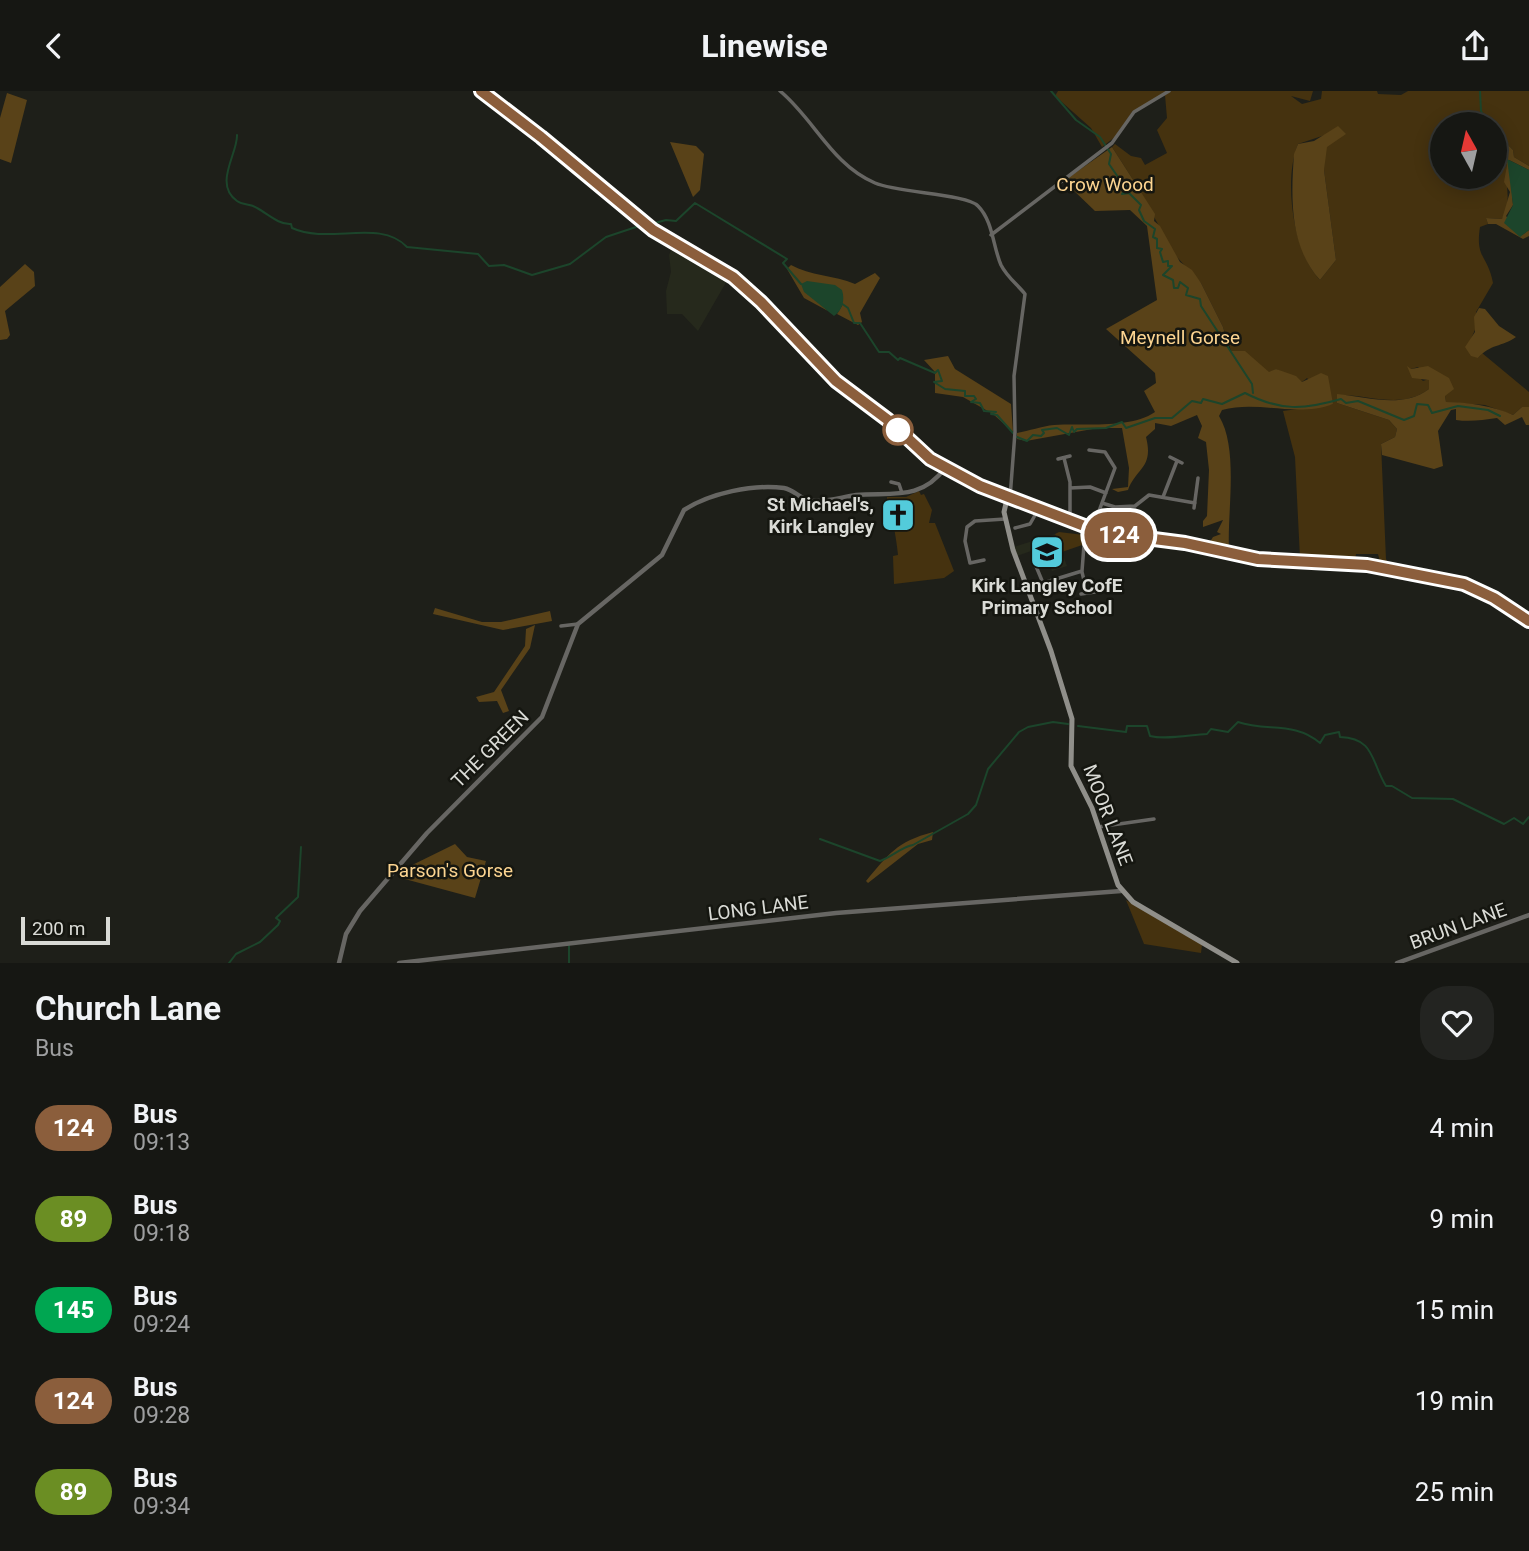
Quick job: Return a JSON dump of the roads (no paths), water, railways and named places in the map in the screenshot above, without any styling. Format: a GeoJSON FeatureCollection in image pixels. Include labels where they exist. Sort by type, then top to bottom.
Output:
{"type":"FeatureCollection","features":[{"type":"Feature","properties":{"kind":"highway"},"geometry":{"type":"LineString","coordinates":[[481,91],[653,230],[712,263],[750,291],[836,381],[945,468],[1008,499],[1100,532],[1185,543],[1252,558],[1354,563],[1423,575],[1481,591],[1529,621]]}},
{"type":"Feature","properties":{"kind":"main road","name":"MOOR LANE"},"geometry":{"type":"LineString","coordinates":[[1008,499],[1005,519],[1072,719],[1071,766],[1098,827],[1121,891],[1133,902],[1237,963]]}},
{"type":"Feature","properties":{"kind":"street"},"geometry":{"type":"LineString","coordinates":[[780,91],[798,106],[839,157],[859,173],[883,185],[923,195],[968,199],[983,213],[1005,272],[1025,294],[1014,376],[1012,407],[1015,432],[1008,499]]}},
{"type":"Feature","properties":{"kind":"street"},"geometry":{"type":"LineString","coordinates":[[992,235],[1107,147],[1134,112],[1169,91]]}},
{"type":"Feature","properties":{"kind":"street"},"geometry":{"type":"LineString","coordinates":[[1089,450],[1106,451],[1114,464],[1112,481],[1099,511]]}},
{"type":"Feature","properties":{"kind":"street"},"geometry":{"type":"LineString","coordinates":[[1058,459],[1070,456]]}},
{"type":"Feature","properties":{"kind":"street"},"geometry":{"type":"LineString","coordinates":[[1163,497],[1179,462],[1170,457]]}},
{"type":"Feature","properties":{"kind":"street"},"geometry":{"type":"LineString","coordinates":[[1064,458],[1070,488],[1069,522]]}},
{"type":"Feature","properties":{"kind":"street"},"geometry":{"type":"LineString","coordinates":[[891,482],[901,482],[903,495],[919,489],[945,468]]}},
{"type":"Feature","properties":{"kind":"street"},"geometry":{"type":"LineString","coordinates":[[1107,478],[1112,481]]}},
{"type":"Feature","properties":{"kind":"street"},"geometry":{"type":"LineString","coordinates":[[1102,503],[1131,507],[1146,495],[1195,505],[1198,480],[1205,482]]}},
{"type":"Feature","properties":{"kind":"street"},"geometry":{"type":"LineString","coordinates":[[1070,488],[1090,487],[1106,493]]}},
{"type":"Feature","properties":{"kind":"street","name":"THE GREEN"},"geometry":{"type":"LineString","coordinates":[[339,963],[346,934],[360,911],[428,833],[542,717],[578,624],[662,555],[684,510],[724,495],[751,490],[784,488],[815,501],[868,494],[903,495]]}},
{"type":"Feature","properties":{"kind":"street"},"geometry":{"type":"LineString","coordinates":[[1015,528],[1030,524],[1038,510]]}},
{"type":"Feature","properties":{"kind":"street"},"geometry":{"type":"LineString","coordinates":[[984,560],[970,563],[965,541],[967,527],[975,521],[1005,519]]}},
{"type":"Feature","properties":{"kind":"street"},"geometry":{"type":"LineString","coordinates":[[1084,545],[1082,571],[1087,593]]}},
{"type":"Feature","properties":{"kind":"street"},"geometry":{"type":"LineString","coordinates":[[1084,553],[1091,552]]}},
{"type":"Feature","properties":{"kind":"street"},"geometry":{"type":"LineString","coordinates":[[1033,559],[1043,583]]}},
{"type":"Feature","properties":{"kind":"street"},"geometry":{"type":"LineString","coordinates":[[1028,589],[1082,571]]}},
{"type":"Feature","properties":{"kind":"street"},"geometry":{"type":"LineString","coordinates":[[1081,594],[1095,592]]}},
{"type":"Feature","properties":{"kind":"street"},"geometry":{"type":"LineString","coordinates":[[561,627],[578,624]]}},
{"type":"Feature","properties":{"kind":"street"},"geometry":{"type":"LineString","coordinates":[[1098,827],[1154,819]]}},
{"type":"Feature","properties":{"kind":"street","name":"LONG LANE"},"geometry":{"type":"LineString","coordinates":[[399,963],[835,913],[1121,891]]}},
{"type":"Feature","properties":{"kind":"street","name":"BRUN LANE"},"geometry":{"type":"LineString","coordinates":[[1397,963],[1529,915]]}},
{"type":"Feature","properties":{"kind":"waterway"},"geometry":{"type":"LineString","coordinates":[[1051,91],[1076,120],[1100,137],[1111,154],[1109,164],[1120,180],[1119,184],[1127,187],[1122,194],[1129,193],[1141,205],[1139,210],[1144,221],[1155,229],[1153,237],[1157,239],[1157,248],[1162,249],[1160,252],[1163,262],[1168,261],[1168,266],[1172,266],[1163,275],[1173,280],[1174,288],[1178,288],[1180,282],[1188,288],[1186,295],[1200,299],[1201,306],[1252,384],[1253,393]]}},
{"type":"Feature","properties":{"kind":"waterway"},"geometry":{"type":"LineString","coordinates":[[1480,91],[1482,112]]}},
{"type":"Feature","properties":{"kind":"waterway"},"geometry":{"type":"LineString","coordinates":[[237,135],[228,168],[227,186],[230,194],[240,203],[254,206],[278,221],[291,224],[292,228],[306,233],[383,234],[407,247],[478,254],[489,266],[504,265],[532,275],[570,264],[606,237],[642,225]]}},
{"type":"Feature","properties":{"kind":"waterway"},"geometry":{"type":"LineString","coordinates":[[651,224],[666,220],[676,221],[695,203],[787,259],[783,263],[801,284]]}},
{"type":"Feature","properties":{"kind":"waterway"},"geometry":{"type":"LineString","coordinates":[[841,303],[848,308],[854,323],[860,323],[879,352],[889,352],[898,360],[900,358],[935,373],[938,370],[942,381],[934,382],[945,389],[965,391],[965,396],[974,396],[976,399],[971,402],[980,403],[984,411],[996,412],[991,414],[997,415],[1013,433]]}},
{"type":"Feature","properties":{"kind":"waterway"},"geometry":{"type":"LineString","coordinates":[[1017,437],[1027,441],[1033,435],[1041,436],[1044,433],[1042,430],[1057,428],[1069,435],[1072,427],[1074,432],[1077,429],[1106,428],[1122,422],[1126,428],[1155,418],[1172,418],[1192,401],[1201,403],[1203,399],[1222,404],[1245,393],[1269,403],[1292,407],[1341,399],[1346,403],[1358,401],[1404,420],[1414,416],[1417,404],[1428,405],[1432,413],[1458,406],[1488,410],[1500,416]]}},
{"type":"Feature","properties":{"kind":"waterway"},"geometry":{"type":"LineString","coordinates":[[820,839],[880,861],[968,814],[976,805],[988,769],[1019,732],[1028,727],[1053,722],[1068,724]]}},
{"type":"Feature","properties":{"kind":"waterway"},"geometry":{"type":"LineString","coordinates":[[1078,726],[1126,732],[1127,726],[1147,726],[1150,736],[1170,737],[1207,734],[1211,729],[1228,732],[1238,722],[1290,729],[1310,736],[1320,743],[1325,735],[1339,732],[1340,737],[1351,738],[1366,747],[1386,786],[1392,786],[1412,798],[1453,799],[1504,824],[1514,818],[1523,824],[1529,817]]}},
{"type":"Feature","properties":{"kind":"waterway"},"geometry":{"type":"LineString","coordinates":[[229,963],[236,954],[260,942],[278,925],[280,921],[276,918],[298,897],[301,847]]}},
{"type":"Feature","properties":{"kind":"waterway"},"geometry":{"type":"LineString","coordinates":[[569,946],[569,963]]}},
{"type":"Feature","properties":{"kind":"place","name":"St Michael's, Kirk Langley"},"geometry":{"type":"Point","coordinates":[898,515]}},
{"type":"Feature","properties":{"kind":"place","name":"Kirk Langley CofE Primary School"},"geometry":{"type":"Point","coordinates":[1047,552]}},
{"type":"Feature","properties":{"kind":"park label","name":"Crow Wood"},"geometry":{"type":"Point","coordinates":[1105,184]}},
{"type":"Feature","properties":{"kind":"park label","name":"Meynell Gorse"},"geometry":{"type":"Point","coordinates":[1180,337]}},
{"type":"Feature","properties":{"kind":"park label","name":"Parson's Gorse"},"geometry":{"type":"Point","coordinates":[450,870]}}]}
